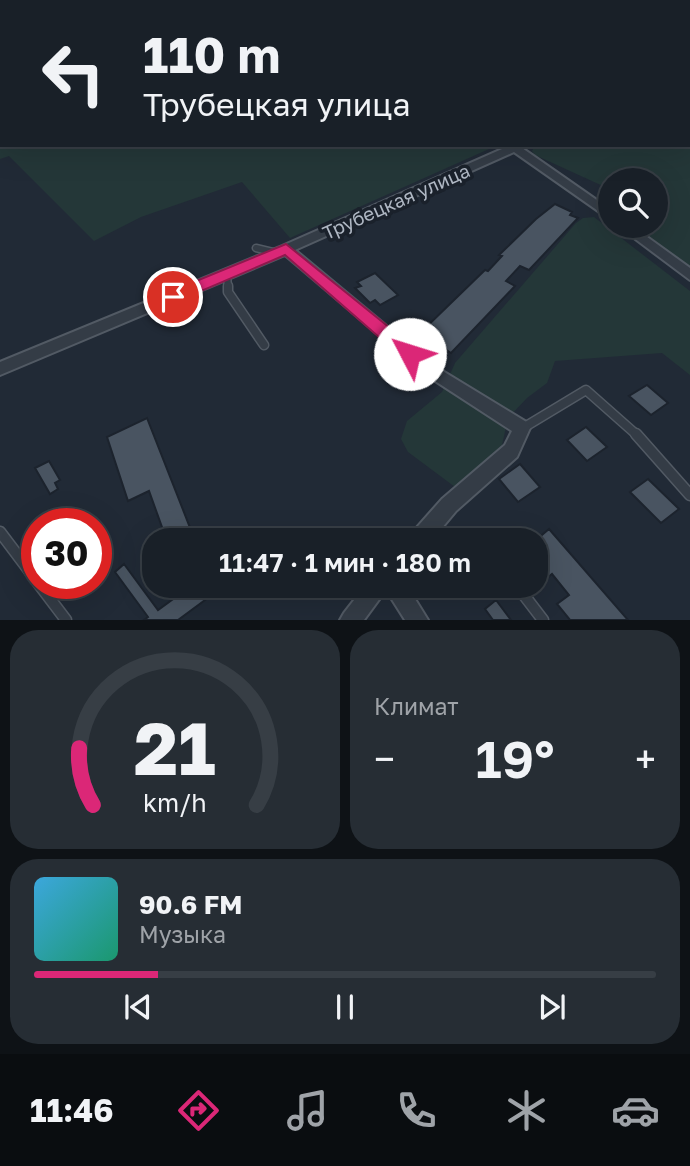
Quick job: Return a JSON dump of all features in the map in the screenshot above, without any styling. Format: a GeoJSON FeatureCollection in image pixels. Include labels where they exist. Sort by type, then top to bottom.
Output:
{"type":"FeatureCollection","features":[{"type":"Feature","properties":{"kind":"street"},"geometry":{"type":"LineString","coordinates":[[518,147],[598,206]]}},
{"type":"Feature","properties":{"kind":"street","name":"Трубецкая улица"},"geometry":{"type":"LineString","coordinates":[[0,369],[282,251],[518,147]]}},
{"type":"Feature","properties":{"kind":"street"},"geometry":{"type":"LineString","coordinates":[[640,238],[690,275]]}},
{"type":"Feature","properties":{"kind":"street"},"geometry":{"type":"LineString","coordinates":[[282,251],[431,372],[522,428],[511,451],[449,505],[429,528]]}},
{"type":"Feature","properties":{"kind":"street"},"geometry":{"type":"LineString","coordinates":[[351,620],[369,598]]}},
{"type":"Feature","properties":{"kind":"street"},"geometry":{"type":"LineString","coordinates":[[403,598],[417,620]]}},
{"type":"Feature","properties":{"kind":"lane"},"geometry":{"type":"LineString","coordinates":[[256,248],[282,251]]}},
{"type":"Feature","properties":{"kind":"lane"},"geometry":{"type":"LineString","coordinates":[[228,274],[228,292],[264,345]]}},
{"type":"Feature","properties":{"kind":"lane"},"geometry":{"type":"LineString","coordinates":[[522,428],[586,390],[640,437],[690,495]]}},
{"type":"Feature","properties":{"kind":"lane"},"geometry":{"type":"LineString","coordinates":[[0,532],[21,560]]}},
{"type":"Feature","properties":{"kind":"lane"},"geometry":{"type":"LineString","coordinates":[[526,598],[543,620]]}},
{"type":"Feature","properties":{"kind":"lane"},"geometry":{"type":"LineString","coordinates":[[50,599],[66,620]]}},
{"type":"Feature","properties":{"kind":"shaded area"},"geometry":{"type":"Polygon","coordinates":[[[0,147],[494,147],[290,238],[242,182],[141,217],[94,241],[9,156],[0,159],[0,147]]]}},
{"type":"Feature","properties":{"kind":"shaded area"},"geometry":{"type":"Polygon","coordinates":[[[534,147],[690,147],[690,269],[647,238],[668,238],[668,168],[598,168],[598,184],[535,155],[532,151],[534,147]]]}},
{"type":"Feature","properties":{"kind":"shaded area"},"geometry":{"type":"Polygon","coordinates":[[[594,217],[598,220],[598,238],[621,238],[690,291],[690,375],[662,353],[555,361],[547,383],[527,398],[508,418],[502,445],[467,485],[455,487],[408,452],[401,439],[407,421],[442,392],[455,363],[583,218],[594,217]]]}},
{"type":"Feature","properties":{"kind":"building"},"geometry":{"type":"Polygon","coordinates":[[[555,204],[578,218],[529,270],[520,266],[506,281],[515,286],[451,353],[442,347],[439,350],[420,338],[420,333],[485,270],[488,271],[502,256],[499,255],[536,219],[555,204]]]}},
{"type":"Feature","properties":{"kind":"building"},"geometry":{"type":"Polygon","coordinates":[[[375,273],[398,295],[380,305],[375,300],[370,303],[355,288],[361,286],[357,282],[375,273]]]}},
{"type":"Feature","properties":{"kind":"building"},"geometry":{"type":"Polygon","coordinates":[[[647,385],[668,403],[651,415],[629,396],[647,385]]]}},
{"type":"Feature","properties":{"kind":"building"},"geometry":{"type":"Polygon","coordinates":[[[147,418],[190,528],[162,528],[149,491],[128,501],[107,437],[147,418]]]}},
{"type":"Feature","properties":{"kind":"building"},"geometry":{"type":"Polygon","coordinates":[[[586,427],[607,447],[587,461],[567,440],[586,427]]]}},
{"type":"Feature","properties":{"kind":"building"},"geometry":{"type":"Polygon","coordinates":[[[49,461],[60,480],[55,483],[58,489],[50,494],[35,468],[49,461]]]}},
{"type":"Feature","properties":{"kind":"building"},"geometry":{"type":"Polygon","coordinates":[[[520,464],[540,487],[518,502],[499,479],[520,464]]]}},
{"type":"Feature","properties":{"kind":"building"},"geometry":{"type":"Polygon","coordinates":[[[648,479],[679,509],[661,523],[630,492],[648,479]]]}},
{"type":"Feature","properties":{"kind":"building"},"geometry":{"type":"Polygon","coordinates":[[[548,530],[628,620],[570,620],[557,604],[569,595],[552,574],[548,577],[548,530]]]}},
{"type":"Feature","properties":{"kind":"building"},"geometry":{"type":"Polygon","coordinates":[[[124,564],[142,588],[142,598],[149,598],[158,610],[174,598],[208,598],[178,620],[144,620],[148,617],[115,572],[124,564]]]}},
{"type":"Feature","properties":{"kind":"building"},"geometry":{"type":"Polygon","coordinates":[[[496,600],[511,620],[493,620],[485,609],[496,600]]]}},
{"type":"Feature","properties":{"kind":"route"},"geometry":{"type":"LineString","coordinates":[[173,297],[286,249],[410,354]]}}]}
